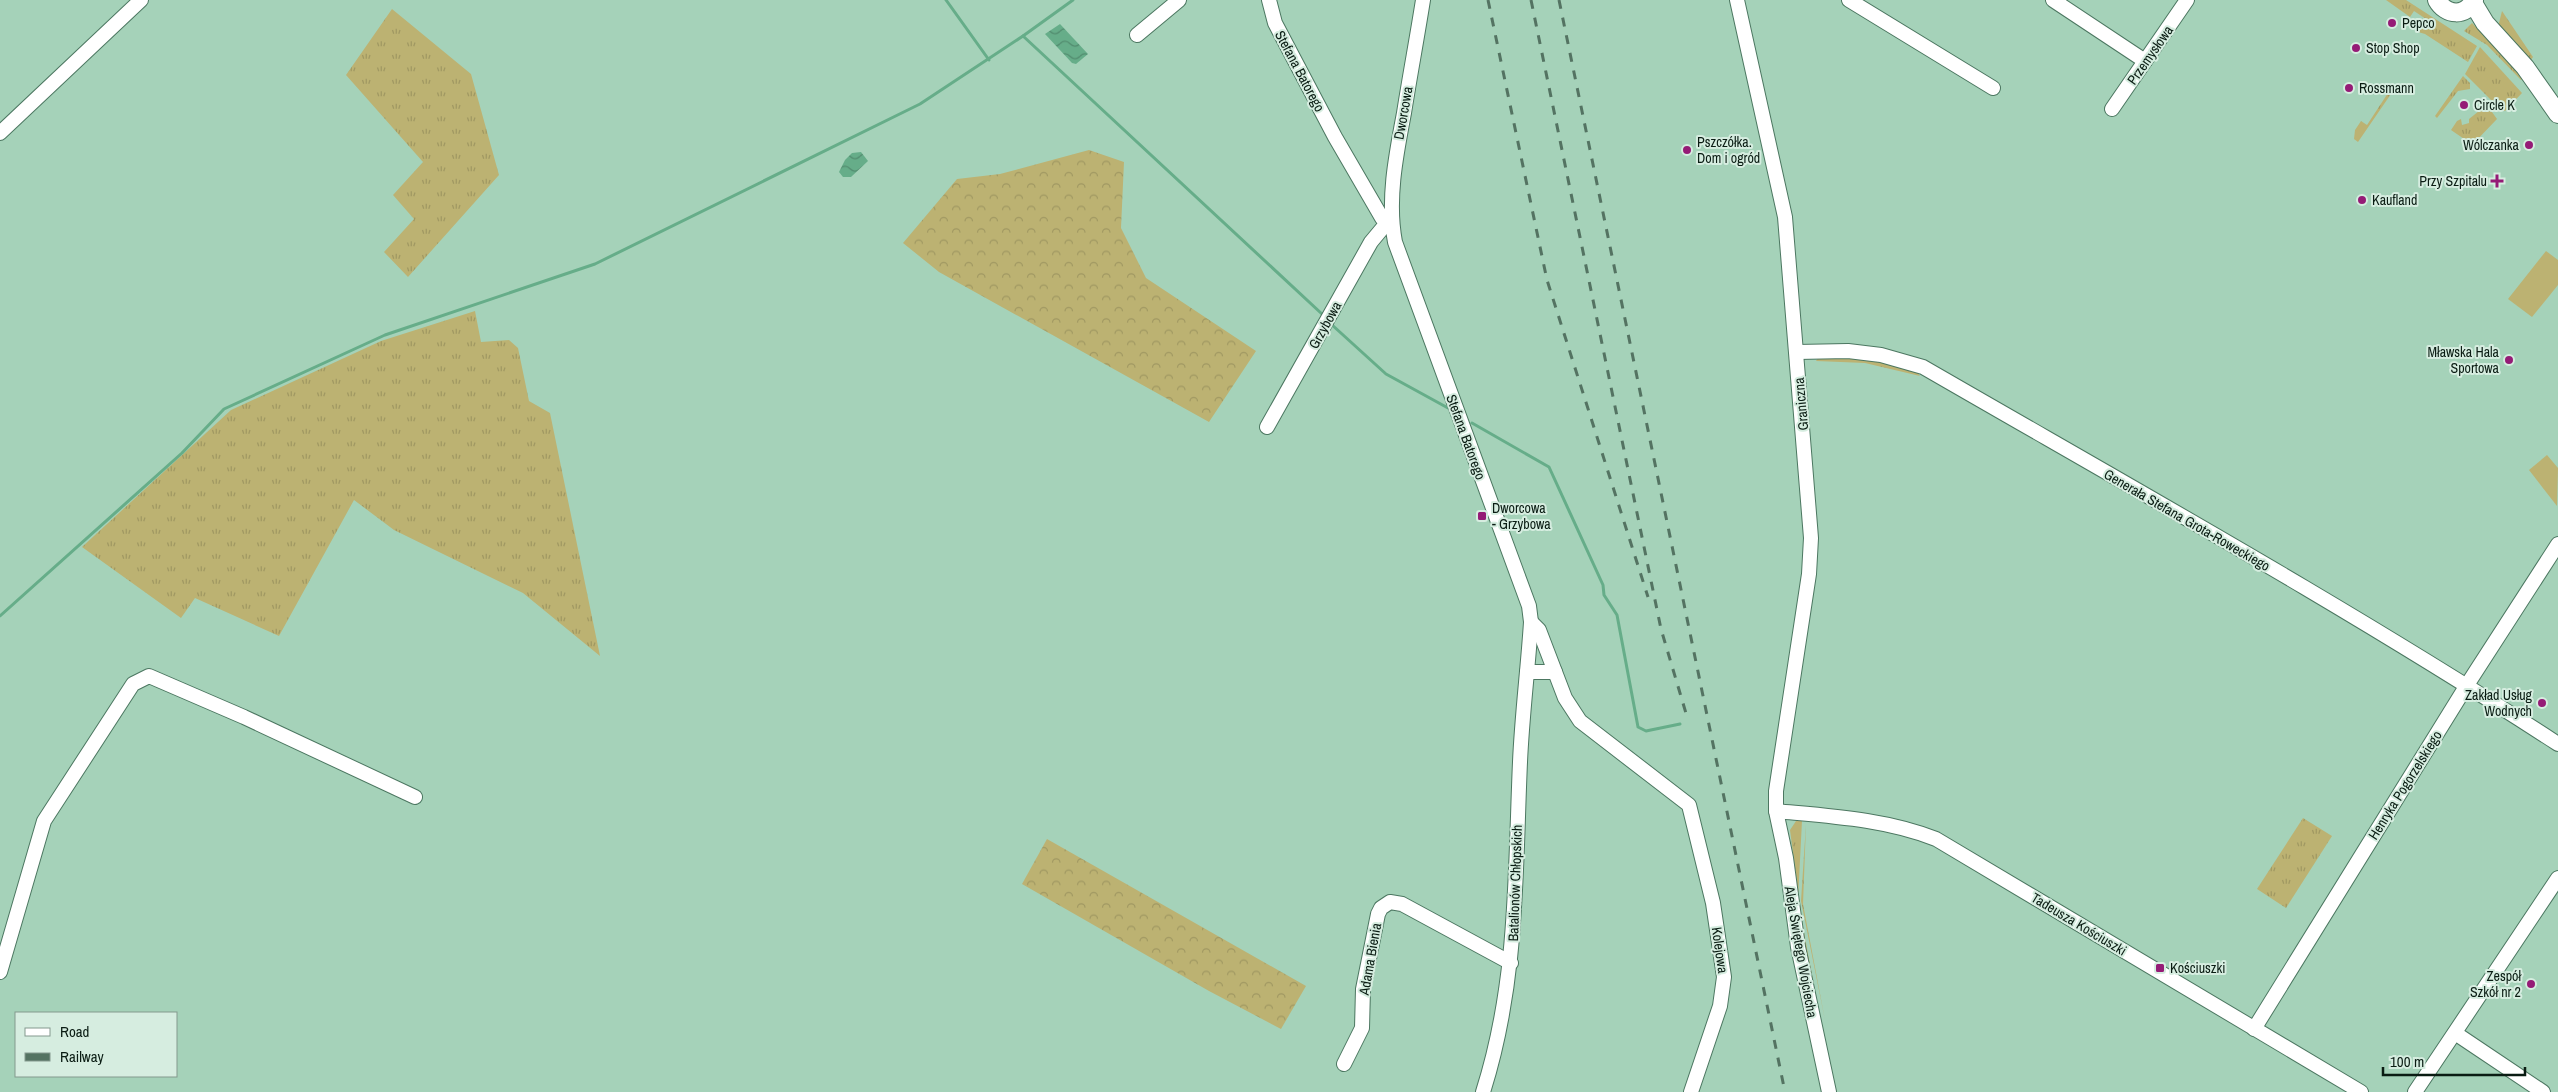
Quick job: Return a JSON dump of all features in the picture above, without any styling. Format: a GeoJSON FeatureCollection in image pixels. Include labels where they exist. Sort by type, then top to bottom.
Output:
{"type":"FeatureCollection","features":[{"type":"Feature","properties":{"kind":"main road"},"geometry":{"type":"LineString","coordinates":[[2437,0],[2445,10],[2451,12],[2470,4],[2485,24],[2528,71],[2558,114]]}},
{"type":"Feature","properties":{"kind":"street"},"geometry":{"type":"LineString","coordinates":[[0,133],[141,0]]}},
{"type":"Feature","properties":{"kind":"street"},"geometry":{"type":"LineString","coordinates":[[1137,35],[1179,0]]}},
{"type":"Feature","properties":{"kind":"street","name":"Stefana Batorego"},"geometry":{"type":"LineString","coordinates":[[1269,0],[1275,23],[1335,137],[1389,226],[1529,606],[1531,622],[1539,630],[1565,698],[1580,722],[1689,805]]}},
{"type":"Feature","properties":{"kind":"street","name":"Dworcowa"},"geometry":{"type":"LineString","coordinates":[[1389,226],[1393,179],[1423,0]]}},
{"type":"Feature","properties":{"kind":"street","name":"Graniczna"},"geometry":{"type":"LineString","coordinates":[[1737,0],[1785,217],[1812,538],[1809,574],[1776,790],[1776,811]]}},
{"type":"Feature","properties":{"kind":"street"},"geometry":{"type":"LineString","coordinates":[[1849,0],[1994,88]]}},
{"type":"Feature","properties":{"kind":"street"},"geometry":{"type":"LineString","coordinates":[[2053,0],[2145,61]]}},
{"type":"Feature","properties":{"kind":"street","name":"Przemysłowa"},"geometry":{"type":"LineString","coordinates":[[2112,109],[2187,0]]}},
{"type":"Feature","properties":{"kind":"street"},"geometry":{"type":"LineString","coordinates":[[1368,193],[1386,186],[1393,179]]}},
{"type":"Feature","properties":{"kind":"street","name":"Grzybowa"},"geometry":{"type":"LineString","coordinates":[[1267,427],[1371,242],[1389,226]]}},
{"type":"Feature","properties":{"kind":"street","name":"Generała Stefana Grota-Roweckiego"},"geometry":{"type":"LineString","coordinates":[[1797,352],[1848,351],[1881,355],[1923,367],[2175,512],[2467,685],[2558,744]]}},
{"type":"Feature","properties":{"kind":"street","name":"Henryka Pogorzelskiego"},"geometry":{"type":"LineString","coordinates":[[2254,1029],[2467,685],[2558,544]]}},
{"type":"Feature","properties":{"kind":"street","name":"Batalionów Chłopskich"},"geometry":{"type":"LineString","coordinates":[[1484,1092],[1496,1044],[1511,963],[1520,760],[1531,622]]}},
{"type":"Feature","properties":{"kind":"street"},"geometry":{"type":"LineString","coordinates":[[1527,672],[1555,672]]}},
{"type":"Feature","properties":{"kind":"street"},"geometry":{"type":"LineString","coordinates":[[0,972],[44,821],[133,684],[149,676],[236,713],[415,797]]}},
{"type":"Feature","properties":{"kind":"street","name":"Kolejowa"},"geometry":{"type":"LineString","coordinates":[[1689,805],[1713,903],[1724,977],[1722,1000],[1691,1092]]}},
{"type":"Feature","properties":{"kind":"street","name":"Tadeusza Kościuszki"},"geometry":{"type":"LineString","coordinates":[[1776,811],[1877,823],[1918,832],[1936,839],[2361,1092]]}},
{"type":"Feature","properties":{"kind":"street","name":"Aleja Świętego Wojciecha"},"geometry":{"type":"LineString","coordinates":[[1776,811],[1786,858],[1798,947],[1829,1092]]}},
{"type":"Feature","properties":{"kind":"street"},"geometry":{"type":"LineString","coordinates":[[2415,1092],[2558,878]]}},
{"type":"Feature","properties":{"kind":"street","name":"Adama Bienia"},"geometry":{"type":"LineString","coordinates":[[1344,1064],[1362,1028],[1363,989],[1378,914],[1385,905],[1390,902],[1402,904],[1511,963]]}},
{"type":"Feature","properties":{"kind":"street"},"geometry":{"type":"LineString","coordinates":[[2455,1033],[2543,1092]]}},
{"type":"Feature","properties":{"kind":"green space"},"geometry":{"type":"Polygon","coordinates":[[[2386,0],[2406,0],[2477,46],[2468,62],[2425,34],[2418,32],[2426,19],[2414,11],[2410,17],[2386,0]]]}},
{"type":"Feature","properties":{"kind":"green space"},"geometry":{"type":"Polygon","coordinates":[[[392,9],[471,74],[499,175],[408,277],[384,252],[414,219],[393,195],[423,162],[346,75],[392,9]]]}},
{"type":"Feature","properties":{"kind":"green space"},"geometry":{"type":"Polygon","coordinates":[[[2502,11],[2533,57],[2530,61],[2498,27],[2502,11]]]}},
{"type":"Feature","properties":{"kind":"green space"},"geometry":{"type":"Polygon","coordinates":[[[2472,23],[2525,77],[2521,80],[2487,45],[2464,31],[2472,23]]]}},
{"type":"Feature","properties":{"kind":"green space"},"geometry":{"type":"Polygon","coordinates":[[[2480,47],[2522,93],[2505,111],[2501,110],[2465,74],[2480,47]]]}},
{"type":"Feature","properties":{"kind":"green space"},"geometry":{"type":"Polygon","coordinates":[[[2463,76],[2470,83],[2470,89],[2458,91],[2437,118],[2435,116],[2463,76]]]}},
{"type":"Feature","properties":{"kind":"green space"},"geometry":{"type":"Polygon","coordinates":[[[2390,90],[2393,91],[2358,142],[2354,139],[2355,130],[2361,121],[2367,125],[2390,90]]]}},
{"type":"Feature","properties":{"kind":"green space"},"geometry":{"type":"Polygon","coordinates":[[[2486,110],[2492,112],[2497,119],[2474,143],[2470,143],[2451,130],[2457,121],[2461,119],[2462,125],[2469,123],[2469,119],[2479,111],[2486,110]]]}},
{"type":"Feature","properties":{"kind":"green space"},"geometry":{"type":"Polygon","coordinates":[[[1089,150],[1124,162],[1121,228],[1146,278],[1256,351],[1209,422],[939,272],[903,243],[957,179],[1000,174],[1089,150]]]}},
{"type":"Feature","properties":{"kind":"green space"},"geometry":{"type":"Polygon","coordinates":[[[2546,251],[2558,260],[2558,285],[2532,317],[2508,299],[2546,251]]]}},
{"type":"Feature","properties":{"kind":"green space"},"geometry":{"type":"Polygon","coordinates":[[[475,311],[481,342],[509,340],[518,348],[529,401],[550,413],[600,656],[523,593],[394,530],[354,500],[279,636],[195,598],[181,618],[82,547],[231,410],[381,341],[475,311]]]}},
{"type":"Feature","properties":{"kind":"green space"},"geometry":{"type":"Polygon","coordinates":[[[1828,356],[1870,359],[1917,372],[1920,376],[1865,363],[1816,361],[1818,358],[1828,356]]]}},
{"type":"Feature","properties":{"kind":"green space"},"geometry":{"type":"Polygon","coordinates":[[[2547,455],[2558,468],[2557,506],[2529,470],[2547,455]]]}},
{"type":"Feature","properties":{"kind":"green space"},"geometry":{"type":"Polygon","coordinates":[[[2303,818],[2332,836],[2286,908],[2257,889],[2303,818]]]}},
{"type":"Feature","properties":{"kind":"green space"},"geometry":{"type":"Polygon","coordinates":[[[1796,821],[1802,821],[1798,893],[1790,830],[1796,821]]]}},
{"type":"Feature","properties":{"kind":"green space"},"geometry":{"type":"Polygon","coordinates":[[[1806,824],[1803,904],[1825,1020],[1801,901],[1806,824]]]}},
{"type":"Feature","properties":{"kind":"green space"},"geometry":{"type":"Polygon","coordinates":[[[1047,839],[1306,986],[1281,1029],[1209,991],[1022,884],[1047,839]]]}},
{"type":"Feature","properties":{"kind":"green space"},"geometry":{"type":"Polygon","coordinates":[[[1802,922],[1820,1018],[1810,982],[1802,922]]]}},
{"type":"Feature","properties":{"kind":"water"},"geometry":{"type":"Polygon","coordinates":[[[1060,24],[1088,54],[1076,64],[1072,63],[1045,34],[1060,24]]]}},
{"type":"Feature","properties":{"kind":"water"},"geometry":{"type":"Polygon","coordinates":[[[861,152],[868,161],[851,177],[843,177],[839,172],[845,160],[852,153],[861,152]]]}},
{"type":"Feature","properties":{"kind":"waterway"},"geometry":{"type":"LineString","coordinates":[[946,0],[989,60]]}},
{"type":"Feature","properties":{"kind":"waterway"},"geometry":{"type":"LineString","coordinates":[[1023,36],[1073,0]]}},
{"type":"Feature","properties":{"kind":"waterway"},"geometry":{"type":"LineString","coordinates":[[0,616],[182,453],[224,409],[385,335],[595,264],[920,104],[1023,36],[1322,314]]}},
{"type":"Feature","properties":{"kind":"waterway"},"geometry":{"type":"LineString","coordinates":[[1331,324],[1386,374],[1448,408]]}},
{"type":"Feature","properties":{"kind":"waterway"},"geometry":{"type":"LineString","coordinates":[[1472,423],[1549,467],[1603,585],[1604,595],[1617,615],[1638,727],[1646,731],[1680,724]]}},
{"type":"Feature","properties":{"kind":"railway"},"geometry":{"type":"LineString","coordinates":[[1488,0],[1547,280],[1648,597]]}},
{"type":"Feature","properties":{"kind":"railway"},"geometry":{"type":"LineString","coordinates":[[1531,0],[1661,629],[1688,720]]}},
{"type":"Feature","properties":{"kind":"railway"},"geometry":{"type":"LineString","coordinates":[[1559,0],[1785,1092]]}},
{"type":"Feature","properties":{"kind":"place","name":"Pepco"},"geometry":{"type":"Point","coordinates":[2392,23]}},
{"type":"Feature","properties":{"kind":"place","name":"Stop Shop"},"geometry":{"type":"Point","coordinates":[2356,48]}},
{"type":"Feature","properties":{"kind":"place","name":"Rossmann"},"geometry":{"type":"Point","coordinates":[2349,88]}},
{"type":"Feature","properties":{"kind":"place","name":"Circle K"},"geometry":{"type":"Point","coordinates":[2464,105]}},
{"type":"Feature","properties":{"kind":"place","name":"Wólczanka"},"geometry":{"type":"Point","coordinates":[2529,145]}},
{"type":"Feature","properties":{"kind":"place","name":"Pszczółka. Dom i ogród"},"geometry":{"type":"Point","coordinates":[1687,150]}},
{"type":"Feature","properties":{"kind":"place","name":"Przy Szpitalu"},"geometry":{"type":"Point","coordinates":[2497,181]}},
{"type":"Feature","properties":{"kind":"place","name":"Kaufland"},"geometry":{"type":"Point","coordinates":[2362,200]}},
{"type":"Feature","properties":{"kind":"place","name":"Mławska Hala Sportowa"},"geometry":{"type":"Point","coordinates":[2509,360]}},
{"type":"Feature","properties":{"kind":"place","name":"Dworcowa - Grzybowa"},"geometry":{"type":"Point","coordinates":[1482,516]}},
{"type":"Feature","properties":{"kind":"place","name":"Zakład Usług Wodnych"},"geometry":{"type":"Point","coordinates":[2542,703]}},
{"type":"Feature","properties":{"kind":"place","name":"Kościuszki"},"geometry":{"type":"Point","coordinates":[2160,968]}},
{"type":"Feature","properties":{"kind":"place","name":"Zespół Szkół nr 2"},"geometry":{"type":"Point","coordinates":[2531,984]}}]}
